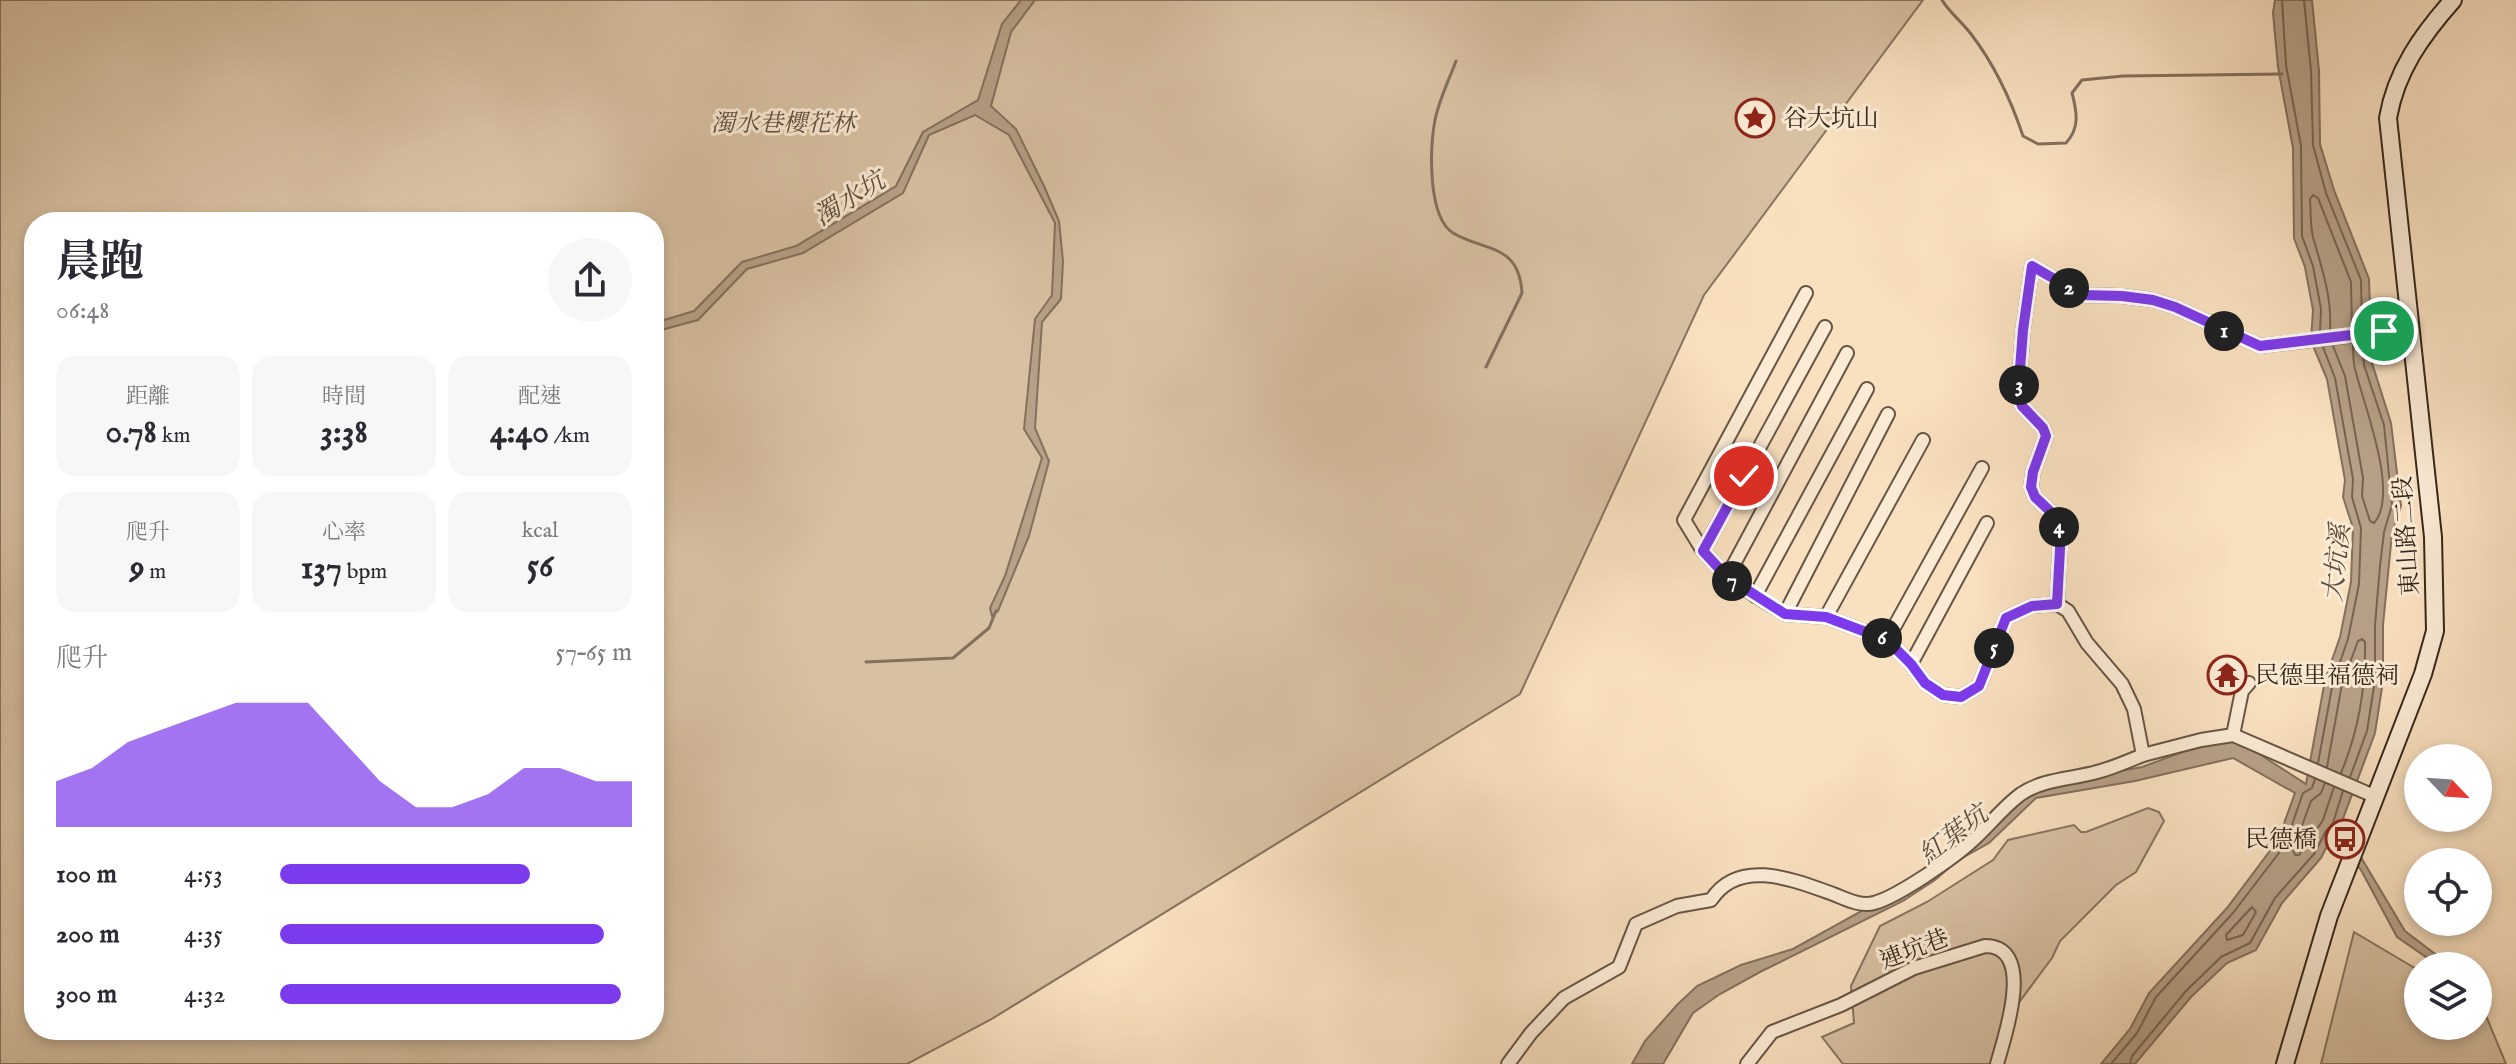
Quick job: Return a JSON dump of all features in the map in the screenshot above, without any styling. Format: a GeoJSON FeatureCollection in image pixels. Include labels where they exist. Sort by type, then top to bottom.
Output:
{"type":"FeatureCollection","features":[{"type":"Feature","properties":{"kind":"main road","name":"東山路二段"},"geometry":{"type":"LineString","coordinates":[[2285,1064],[2329,916],[2423,674],[2435,631],[2433,537],[2388,118],[2399,76],[2425,33],[2453,0]]}},
{"type":"Feature","properties":{"kind":"street"},"geometry":{"type":"LineString","coordinates":[[2057,604],[2061,531],[2053,514],[2035,497],[2031,487],[2046,436],[2043,428],[2022,406],[2018,395],[2032,266],[2082,295],[2153,300],[2260,346],[2409,329]]}},
{"type":"Feature","properties":{"kind":"street"},"geometry":{"type":"LineString","coordinates":[[1806,293],[1684,520],[1703,551],[1727,577],[1785,614],[1826,617],[1887,640],[1925,683],[1943,695],[1961,697],[1979,686],[2006,618],[2032,606],[2057,604],[2068,611],[2087,643],[2122,684],[2134,709],[2143,755]]}},
{"type":"Feature","properties":{"kind":"street"},"geometry":{"type":"LineString","coordinates":[[1703,551],[1825,327]]}},
{"type":"Feature","properties":{"kind":"street"},"geometry":{"type":"LineString","coordinates":[[1727,577],[1847,353]]}},
{"type":"Feature","properties":{"kind":"street"},"geometry":{"type":"LineString","coordinates":[[1755,596],[1867,389]]}},
{"type":"Feature","properties":{"kind":"street"},"geometry":{"type":"LineString","coordinates":[[1785,614],[1888,414]]}},
{"type":"Feature","properties":{"kind":"street"},"geometry":{"type":"LineString","coordinates":[[1826,617],[1923,440]]}},
{"type":"Feature","properties":{"kind":"street"},"geometry":{"type":"LineString","coordinates":[[1887,640],[1982,468]]}},
{"type":"Feature","properties":{"kind":"street"},"geometry":{"type":"LineString","coordinates":[[1911,664],[1987,523]]}},
{"type":"Feature","properties":{"kind":"street"},"geometry":{"type":"LineString","coordinates":[[2233,735],[2242,691],[2249,683]]}},
{"type":"Feature","properties":{"kind":"street"},"geometry":{"type":"LineString","coordinates":[[1508,1064],[1531,1033],[1564,998],[1615,971],[1636,924],[1677,906],[1711,900],[1721,886],[1737,877],[1770,875],[1851,901],[1871,904],[1918,881],[1971,842],[2022,794],[2042,784],[2099,772],[2143,755],[2212,737],[2233,735],[2374,796]]}},
{"type":"Feature","properties":{"kind":"street","name":"連坑巷"},"geometry":{"type":"LineString","coordinates":[[1747,1064],[1772,1032],[1841,1005],[1914,968],[1985,946],[1994,946],[2006,956],[2014,975],[2013,1006],[1997,1064]]}},
{"type":"Feature","properties":{"kind":"green space","name":"濁水巷櫻花林"},"geometry":{"type":"Polygon","coordinates":[[[0,0],[1923,0],[1704,295],[1520,694],[990,1020],[907,1064],[0,1064],[0,0]]]}},
{"type":"Feature","properties":{"kind":"green space"},"geometry":{"type":"Polygon","coordinates":[[[2148,808],[2159,812],[2164,821],[2136,872],[2116,885],[2060,941],[2052,958],[2003,1024],[1993,1064],[1843,1064],[1822,1037],[1854,1023],[1851,986],[1880,926],[1927,902],[1993,860],[2008,840],[2074,825],[2081,832],[2086,832],[2148,808]]]}},
{"type":"Feature","properties":{"kind":"green space"},"geometry":{"type":"Polygon","coordinates":[[[2354,932],[2404,962],[2404,1040],[2492,1040],[2492,1030],[2506,1064],[2321,1064],[2354,932]]]}},
{"type":"Feature","properties":{"kind":"water"},"geometry":{"type":"Polygon","coordinates":[[[1021,0],[1035,0],[1011,32],[991,106],[1016,129],[1044,186],[1059,221],[1063,261],[1061,299],[1042,322],[1035,428],[1049,461],[1029,536],[998,611],[992,616],[990,608],[1005,576],[1042,458],[1024,429],[1035,319],[1052,295],[1055,223],[1009,135],[975,115],[929,135],[903,193],[803,253],[747,269],[698,320],[664,329],[664,320],[694,311],[742,262],[796,246],[896,186],[923,132],[978,100],[1002,24],[1021,0]]]}},
{"type":"Feature","properties":{"kind":"water","name":"大坑溪"},"geometry":{"type":"Polygon","coordinates":[[[2275,0],[2312,0],[2319,71],[2320,144],[2334,190],[2369,279],[2372,363],[2391,423],[2401,506],[2392,534],[2383,625],[2383,681],[2375,733],[2341,824],[2404,929],[2404,936],[2412,936],[2433,952],[2419,952],[2397,937],[2361,870],[2333,834],[2321,858],[2282,903],[2256,950],[2227,963],[2191,997],[2135,1064],[2101,1064],[2130,1029],[2149,993],[2227,908],[2278,840],[2295,793],[2233,758],[2135,781],[2036,798],[1989,843],[1957,861],[1903,901],[1760,972],[1693,1013],[1663,1064],[1632,1064],[1645,1041],[1697,986],[1741,965],[1793,949],[1869,907],[1913,880],[1932,864],[1953,854],[2026,788],[2142,767],[2207,743],[2239,741],[2306,784],[2325,680],[2340,637],[2351,582],[2353,528],[2343,497],[2345,480],[2327,379],[2311,341],[2313,310],[2305,267],[2294,238],[2293,148],[2278,67],[2273,13],[2275,0]]]}},
{"type":"Feature","properties":{"kind":"waterway"},"geometry":{"type":"LineString","coordinates":[[1942,0],[1987,58],[2023,136],[2038,144],[2066,143],[2074,132],[2076,120],[2072,93],[2082,80],[2123,76],[2282,74]]}},
{"type":"Feature","properties":{"kind":"waterway"},"geometry":{"type":"LineString","coordinates":[[1456,61],[1439,105],[1433,132],[1432,180],[1439,212],[1453,233],[1507,257],[1514,265],[1522,293],[1486,367]]}},
{"type":"Feature","properties":{"kind":"waterway"},"geometry":{"type":"LineString","coordinates":[[866,662],[953,658],[989,628],[996,611]]}},
{"type":"Feature","properties":{"kind":"place","name":"谷大坑山"},"geometry":{"type":"Point","coordinates":[1755,118]}},
{"type":"Feature","properties":{"kind":"place","name":"民德里福德祠"},"geometry":{"type":"Point","coordinates":[2227,675]}},
{"type":"Feature","properties":{"kind":"place","name":"民德橋"},"geometry":{"type":"Point","coordinates":[2345,839]}},
{"type":"Feature","properties":{"kind":"route"},"geometry":{"type":"LineString","coordinates":[[1744,476],[1703,551],[1727,577],[1785,614],[1826,617],[1887,640],[1925,683],[1943,695],[1961,697],[1979,686],[2006,618],[2032,606],[2057,604],[2061,531],[2053,514],[2035,497],[2031,487],[2046,436],[2043,428],[2022,406],[2018,395],[2032,266],[2082,295],[2153,300],[2260,346],[2384,331]]}},
{"type":"Feature","properties":{"kind":"water label","name":"濁水坑"},"geometry":{"type":"Point","coordinates":[849,198]}},
{"type":"Feature","properties":{"kind":"water label","name":"紅葉坑"},"geometry":{"type":"Point","coordinates":[1953,834]}}]}
